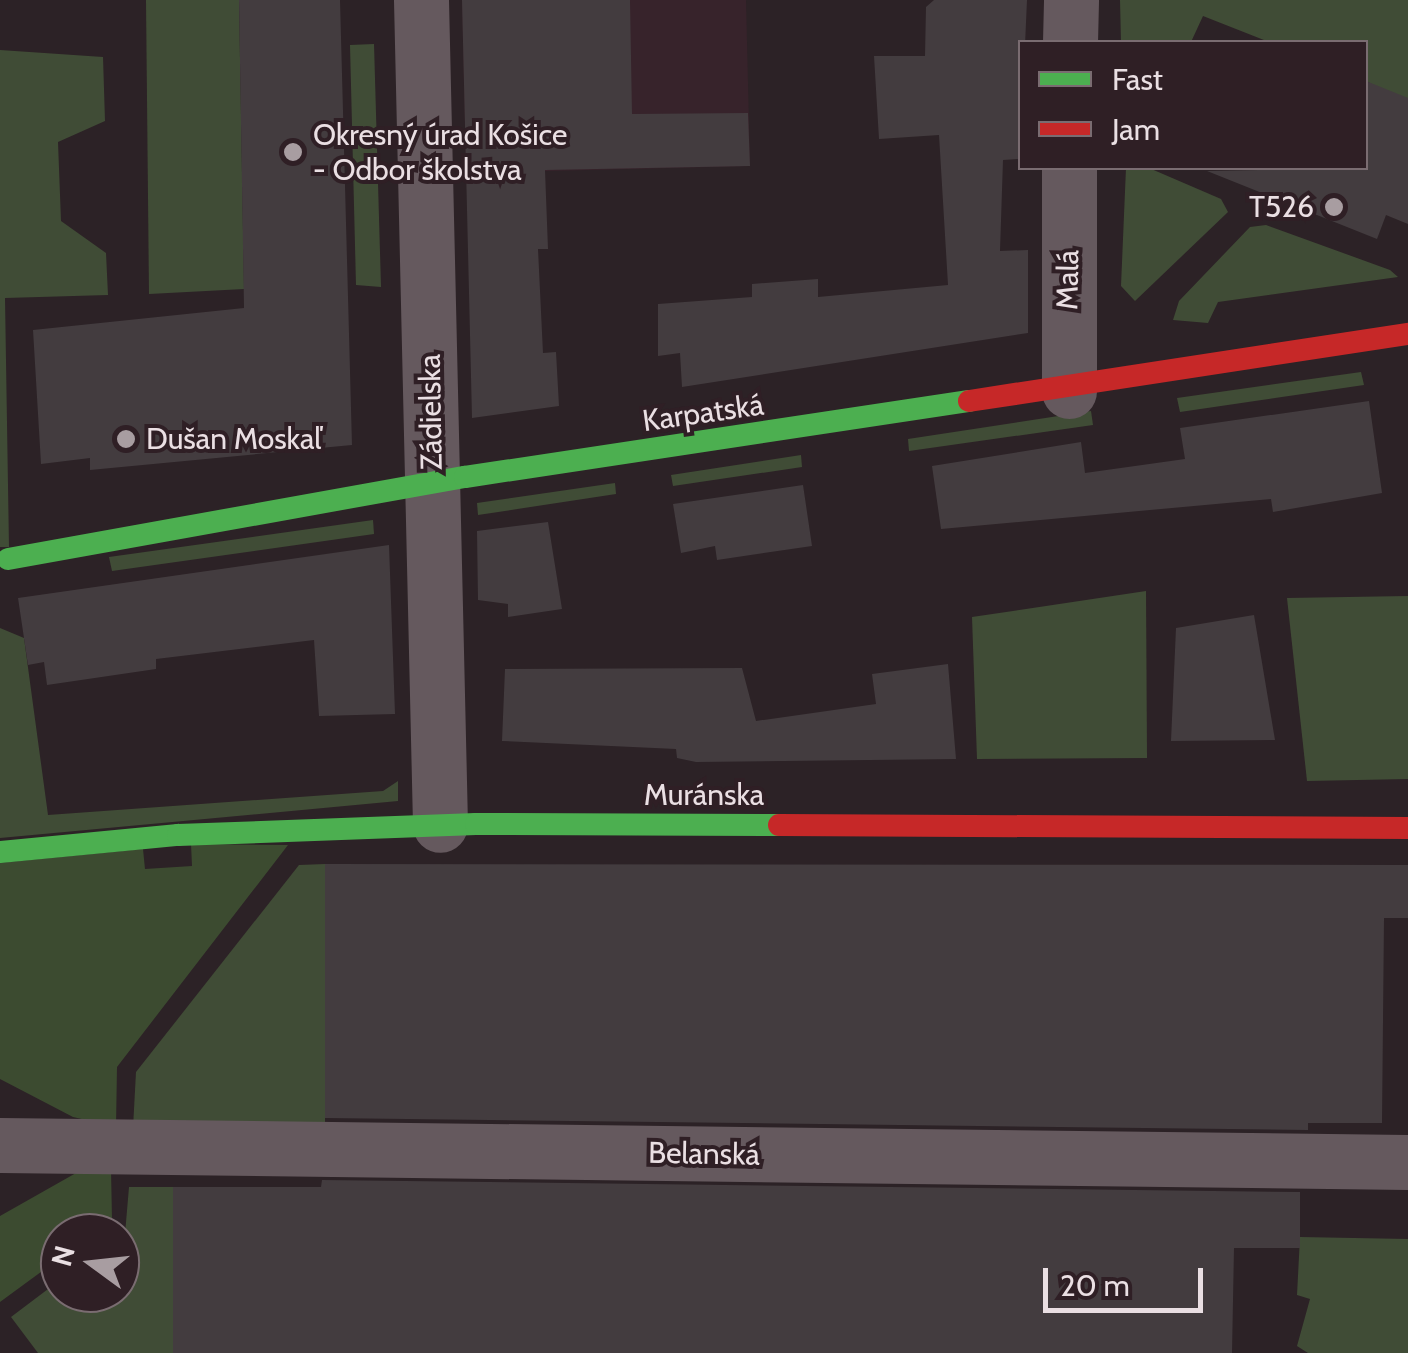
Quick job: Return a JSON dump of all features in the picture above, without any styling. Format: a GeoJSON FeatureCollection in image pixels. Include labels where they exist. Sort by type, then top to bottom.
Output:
{"type":"FeatureCollection","features":[{"type":"Feature","properties":{"kind":"street","name":"Zádielska"},"geometry":{"type":"LineString","coordinates":[[421,0],[440,825]]}},
{"type":"Feature","properties":{"kind":"street"},"geometry":{"type":"LineString","coordinates":[[1070,0],[1070,40]]}},
{"type":"Feature","properties":{"kind":"street","name":"Malá"},"geometry":{"type":"LineString","coordinates":[[1069,170],[1069,392]]}},
{"type":"Feature","properties":{"kind":"street","name":"Karpatská"},"geometry":{"type":"LineString","coordinates":[[8,560],[432,484],[1069,392],[1408,334]]}},
{"type":"Feature","properties":{"kind":"street","name":"Muránska"},"geometry":{"type":"LineString","coordinates":[[0,852],[440,825],[1408,828]]}},
{"type":"Feature","properties":{"kind":"street","name":"Belanská"},"geometry":{"type":"LineString","coordinates":[[0,1145],[1408,1162]]}},
{"type":"Feature","properties":{"kind":"shaded area"},"geometry":{"type":"Polygon","coordinates":[[[462,0],[746,0],[750,166],[466,173],[462,0]]]}},
{"type":"Feature","properties":{"kind":"green space"},"geometry":{"type":"Polygon","coordinates":[[[146,0],[239,0],[244,289],[149,294],[146,0]]]}},
{"type":"Feature","properties":{"kind":"green space"},"geometry":{"type":"Polygon","coordinates":[[[1120,0],[1408,0],[1408,104],[1368,82],[1368,40],[1264,40],[1203,16],[1192,40],[1121,40],[1120,0]]]}},
{"type":"Feature","properties":{"kind":"green space"},"geometry":{"type":"Polygon","coordinates":[[[374,44],[381,287],[356,285],[350,45],[374,44]]]}},
{"type":"Feature","properties":{"kind":"green space"},"geometry":{"type":"Polygon","coordinates":[[[0,50],[103,57],[105,121],[58,142],[61,221],[106,253],[108,295],[5,298],[9,547],[0,547],[0,50]]]}},
{"type":"Feature","properties":{"kind":"green space"},"geometry":{"type":"Polygon","coordinates":[[[1126,170],[1154,170],[1221,199],[1228,212],[1135,301],[1121,286],[1126,170]]]}},
{"type":"Feature","properties":{"kind":"green space"},"geometry":{"type":"Polygon","coordinates":[[[1266,225],[1390,270],[1398,277],[1218,302],[1208,323],[1173,320],[1179,301],[1250,227],[1266,225]]]}},
{"type":"Feature","properties":{"kind":"green space"},"geometry":{"type":"Polygon","coordinates":[[[1361,372],[1364,385],[1180,412],[1177,398],[1361,372]]]}},
{"type":"Feature","properties":{"kind":"green space"},"geometry":{"type":"Polygon","coordinates":[[[1091,411],[1093,425],[909,451],[908,439],[1091,411]]]}},
{"type":"Feature","properties":{"kind":"green space"},"geometry":{"type":"Polygon","coordinates":[[[801,455],[802,467],[673,486],[671,475],[801,455]]]}},
{"type":"Feature","properties":{"kind":"green space"},"geometry":{"type":"Polygon","coordinates":[[[615,483],[616,494],[478,515],[477,503],[615,483]]]}},
{"type":"Feature","properties":{"kind":"green space"},"geometry":{"type":"Polygon","coordinates":[[[373,520],[374,534],[112,571],[109,557],[373,520]]]}},
{"type":"Feature","properties":{"kind":"green space"},"geometry":{"type":"Polygon","coordinates":[[[1146,591],[1147,758],[977,759],[972,617],[1146,591]]]}},
{"type":"Feature","properties":{"kind":"green space"},"geometry":{"type":"Polygon","coordinates":[[[1408,596],[1408,779],[1307,781],[1287,598],[1408,596]]]}},
{"type":"Feature","properties":{"kind":"green space"},"geometry":{"type":"Polygon","coordinates":[[[0,628],[24,638],[48,815],[383,791],[398,781],[398,801],[0,838],[0,628]]]}},
{"type":"Feature","properties":{"kind":"green space"},"geometry":{"type":"Polygon","coordinates":[[[191,844],[288,845],[117,1067],[116,1127],[73,1117],[0,1079],[0,863],[143,849],[145,869],[192,866],[191,844]]]}},
{"type":"Feature","properties":{"kind":"green space"},"geometry":{"type":"Polygon","coordinates":[[[325,864],[325,1130],[133,1128],[136,1072],[299,865],[325,864]]]}},
{"type":"Feature","properties":{"kind":"green space"},"geometry":{"type":"Polygon","coordinates":[[[111,1169],[112,1213],[40,1213],[40,1273],[0,1302],[0,1216],[76,1173],[111,1169]]]}},
{"type":"Feature","properties":{"kind":"green space"},"geometry":{"type":"Polygon","coordinates":[[[129,1187],[173,1187],[173,1353],[38,1353],[11,1317],[40,1295],[40,1313],[140,1313],[140,1213],[127,1213],[129,1187]]]}},
{"type":"Feature","properties":{"kind":"green space"},"geometry":{"type":"Polygon","coordinates":[[[1300,1237],[1408,1239],[1408,1353],[1308,1353],[1297,1346],[1310,1299],[1297,1295],[1300,1237]]]}},
{"type":"Feature","properties":{"kind":"building"},"geometry":{"type":"Polygon","coordinates":[[[239,0],[340,0],[352,445],[90,470],[90,458],[41,464],[33,330],[244,308],[239,0]]]}},
{"type":"Feature","properties":{"kind":"building"},"geometry":{"type":"Polygon","coordinates":[[[462,0],[630,0],[632,114],[748,113],[750,166],[545,170],[548,249],[538,249],[543,353],[556,352],[559,406],[472,418],[462,0]]]}},
{"type":"Feature","properties":{"kind":"building"},"geometry":{"type":"Polygon","coordinates":[[[934,0],[1027,0],[1025,40],[1018,40],[1018,159],[1003,160],[1000,251],[1028,250],[1028,333],[682,387],[680,353],[658,356],[658,304],[752,297],[752,284],[818,279],[818,297],[948,285],[939,135],[879,139],[874,56],[925,56],[926,7],[934,0]]]}},
{"type":"Feature","properties":{"kind":"building"},"geometry":{"type":"Polygon","coordinates":[[[1368,82],[1408,98],[1408,224],[1386,215],[1377,239],[1207,171],[1368,170],[1368,82]]]}},
{"type":"Feature","properties":{"kind":"building"},"geometry":{"type":"Polygon","coordinates":[[[1369,401],[1382,493],[1273,512],[1271,499],[941,529],[932,466],[1081,442],[1085,473],[1185,459],[1180,428],[1369,401]]]}},
{"type":"Feature","properties":{"kind":"building"},"geometry":{"type":"Polygon","coordinates":[[[803,485],[812,546],[717,560],[715,546],[681,553],[673,504],[803,485]]]}},
{"type":"Feature","properties":{"kind":"building"},"geometry":{"type":"Polygon","coordinates":[[[548,522],[562,609],[508,617],[508,604],[478,600],[477,531],[548,522]]]}},
{"type":"Feature","properties":{"kind":"building"},"geometry":{"type":"Polygon","coordinates":[[[389,545],[395,714],[319,716],[314,640],[156,659],[156,669],[47,685],[44,662],[28,665],[18,598],[389,545]]]}},
{"type":"Feature","properties":{"kind":"building"},"geometry":{"type":"Polygon","coordinates":[[[1254,615],[1275,740],[1171,741],[1176,628],[1254,615]]]}},
{"type":"Feature","properties":{"kind":"building"},"geometry":{"type":"Polygon","coordinates":[[[948,664],[956,759],[696,762],[677,758],[676,749],[502,741],[505,669],[742,668],[756,721],[876,704],[872,674],[948,664]]]}},
{"type":"Feature","properties":{"kind":"building"},"geometry":{"type":"Polygon","coordinates":[[[325,864],[1408,865],[1408,918],[1384,918],[1382,1123],[1308,1123],[1308,1130],[325,1118],[325,864]]]}},
{"type":"Feature","properties":{"kind":"building"},"geometry":{"type":"Polygon","coordinates":[[[322,1180],[1300,1192],[1300,1248],[1234,1248],[1232,1353],[173,1353],[173,1187],[321,1187],[322,1180]]]}},
{"type":"Feature","properties":{"kind":"traffic: fast"},"geometry":{"type":"LineString","coordinates":[[8,559],[465,477],[969,401]]}},
{"type":"Feature","properties":{"kind":"traffic: fast"},"geometry":{"type":"LineString","coordinates":[[0,852],[178,835],[476,824],[779,825]]}},
{"type":"Feature","properties":{"kind":"traffic: jam"},"geometry":{"type":"LineString","coordinates":[[969,401],[1408,334]]}},
{"type":"Feature","properties":{"kind":"traffic: jam"},"geometry":{"type":"LineString","coordinates":[[779,825],[1408,828]]}},
{"type":"Feature","properties":{"kind":"place","name":"Okresný úrad Košice - Odbor školstva"},"geometry":{"type":"Point","coordinates":[293,152]}},
{"type":"Feature","properties":{"kind":"place","name":"T526"},"geometry":{"type":"Point","coordinates":[1334,207]}},
{"type":"Feature","properties":{"kind":"place","name":"Dušan Moskaľ"},"geometry":{"type":"Point","coordinates":[126,439]}}]}
